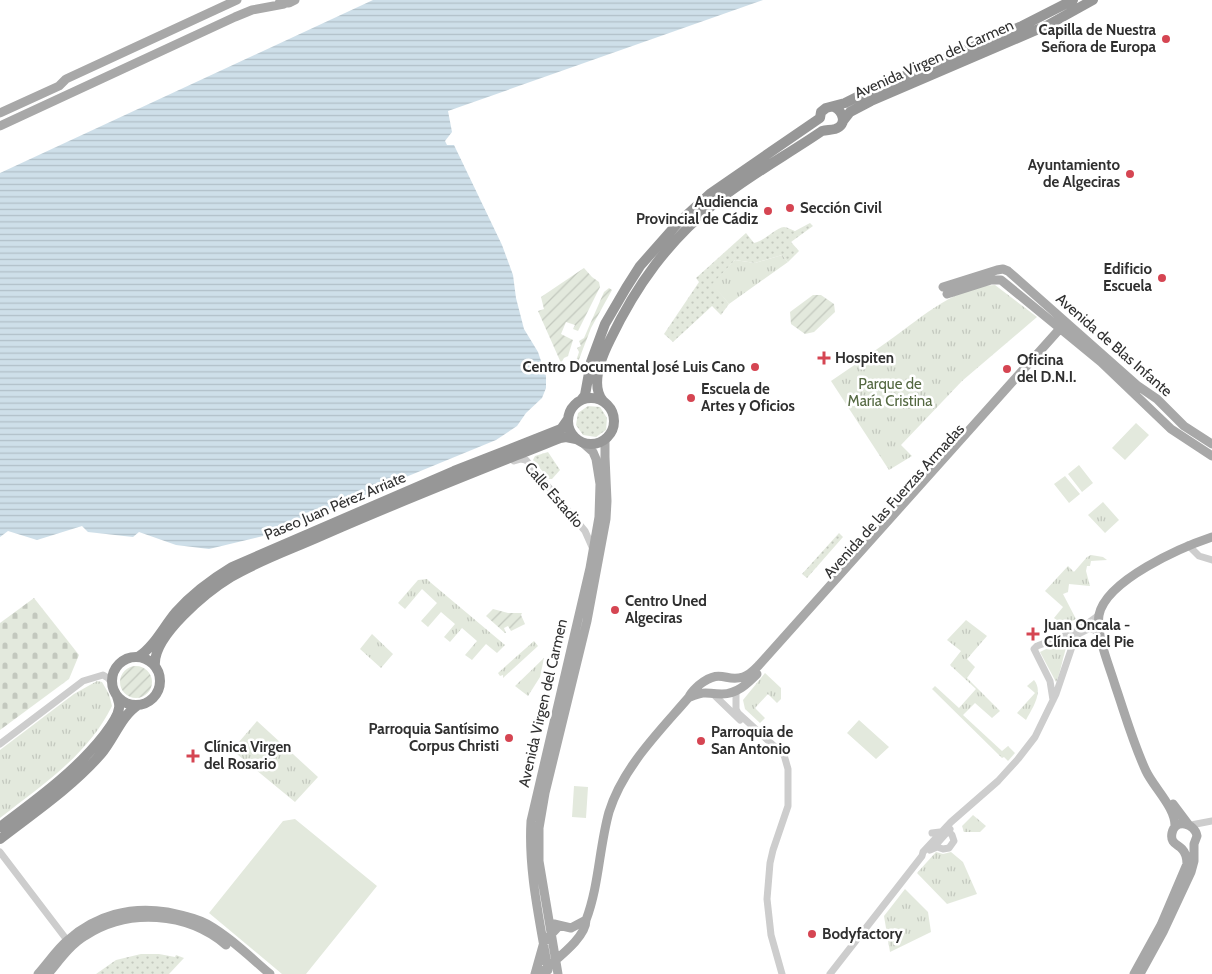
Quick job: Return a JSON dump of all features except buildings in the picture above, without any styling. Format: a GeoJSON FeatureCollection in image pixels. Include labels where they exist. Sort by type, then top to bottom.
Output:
{"type":"FeatureCollection","features":[{"type":"Feature","properties":{"kind":"highway","name":"Avenida Virgen del Carmen"},"geometry":{"type":"LineString","coordinates":[[834,107],[1022,26],[1073,0]]}},
{"type":"Feature","properties":{"kind":"highway","name":"Avenida Virgen del Carmen"},"geometry":{"type":"LineString","coordinates":[[843,121],[850,112],[871,101],[1048,25],[1093,0]]}},
{"type":"Feature","properties":{"kind":"highway"},"geometry":{"type":"LineString","coordinates":[[820,118],[710,194],[678,223],[646,260],[626,288],[605,324],[591,362],[585,395],[571,410],[568,418],[569,428],[580,441],[593,445],[606,441],[612,433],[615,420],[612,411],[598,393],[600,364],[608,343],[635,292],[663,254],[715,203],[822,131],[838,128],[843,121],[841,112],[834,107],[826,108],[820,118],[822,124],[829,129]]}},
{"type":"Feature","properties":{"kind":"highway"},"geometry":{"type":"LineString","coordinates":[[581,400],[590,398],[603,401]]}},
{"type":"Feature","properties":{"kind":"highway","name":"Paseo Juan Pérez Arriate"},"geometry":{"type":"LineString","coordinates":[[112,683],[115,670],[121,662],[129,658],[138,657],[148,649],[188,600],[216,577],[232,567],[454,471],[561,429],[568,418]]}},
{"type":"Feature","properties":{"kind":"highway","name":"Paseo Juan Pérez Arriate"},"geometry":{"type":"LineString","coordinates":[[0,836],[78,778],[102,753],[130,712],[138,705],[151,700],[159,688],[160,679],[155,666],[155,656],[159,646],[183,616],[205,595],[233,576],[344,526],[560,438],[566,437],[580,441]]}},
{"type":"Feature","properties":{"kind":"highway"},"geometry":{"type":"LineString","coordinates":[[138,657],[147,660],[155,666]]}},
{"type":"Feature","properties":{"kind":"highway"},"geometry":{"type":"LineString","coordinates":[[0,836],[84,759],[109,728],[119,708],[112,683]]}},
{"type":"Feature","properties":{"kind":"highway"},"geometry":{"type":"LineString","coordinates":[[117,696],[125,702],[138,705]]}},
{"type":"Feature","properties":{"kind":"main road"},"geometry":{"type":"LineString","coordinates":[[0,113],[59,86],[66,79],[237,0]]}},
{"type":"Feature","properties":{"kind":"main road"},"geometry":{"type":"LineString","coordinates":[[274,0],[284,4]]}},
{"type":"Feature","properties":{"kind":"main road"},"geometry":{"type":"LineString","coordinates":[[0,126],[235,17],[252,10],[295,0]]}},
{"type":"Feature","properties":{"kind":"main road","name":"Avenida de Blas Infante"},"geometry":{"type":"LineString","coordinates":[[945,290],[998,274],[1003,269],[1008,271],[1171,429],[1212,456]]}},
{"type":"Feature","properties":{"kind":"main road","name":"Avenida de Blas Infante"},"geometry":{"type":"LineString","coordinates":[[1065,327],[1157,399],[1184,426],[1212,444]]}},
{"type":"Feature","properties":{"kind":"main road","name":"Avenida de las Fuerzas Armadas"},"geometry":{"type":"LineString","coordinates":[[710,678],[717,676],[745,677],[758,665],[1065,327]]}},
{"type":"Feature","properties":{"kind":"main road","name":"Avenida de las Fuerzas Armadas"},"geometry":{"type":"LineString","coordinates":[[738,692],[764,666],[1065,327]]}},
{"type":"Feature","properties":{"kind":"main road","name":"Avenida Virgen del Carmen"},"geometry":{"type":"LineString","coordinates":[[548,970],[532,865],[530,844],[531,821],[594,549],[599,516],[600,484],[596,458],[593,452],[580,441]]}},
{"type":"Feature","properties":{"kind":"main road","name":"Avenida Virgen del Carmen"},"geometry":{"type":"LineString","coordinates":[[558,974],[539,861],[538,828],[587,621],[606,519],[606,441]]}},
{"type":"Feature","properties":{"kind":"main road"},"geometry":{"type":"LineString","coordinates":[[1140,974],[1163,932],[1191,872],[1194,861],[1195,830],[1158,782],[1142,752],[1103,625],[1104,611],[1118,591],[1175,554],[1212,537]]}},
{"type":"Feature","properties":{"kind":"main road"},"geometry":{"type":"LineString","coordinates":[[1195,840],[1190,847],[1182,848],[1174,844],[1172,840],[1172,832],[1175,827],[1174,815],[1147,773],[1135,745],[1100,636],[1099,615],[1105,602],[1120,585],[1158,561],[1190,547],[1212,542]]}},
{"type":"Feature","properties":{"kind":"main road"},"geometry":{"type":"LineString","coordinates":[[689,697],[700,692],[724,694],[738,692],[735,683],[730,677]]}},
{"type":"Feature","properties":{"kind":"main road"},"geometry":{"type":"LineString","coordinates":[[710,678],[708,686],[712,692]]}},
{"type":"Feature","properties":{"kind":"main road"},"geometry":{"type":"LineString","coordinates":[[540,974],[548,970],[570,948],[586,924],[609,813],[636,760],[694,689],[710,678]]}},
{"type":"Feature","properties":{"kind":"main road"},"geometry":{"type":"LineString","coordinates":[[1175,827],[1189,824]]}},
{"type":"Feature","properties":{"kind":"main road"},"geometry":{"type":"LineString","coordinates":[[1134,974],[1161,925],[1187,864],[1187,858],[1182,848]]}},
{"type":"Feature","properties":{"kind":"main road"},"geometry":{"type":"LineString","coordinates":[[48,974],[82,928],[113,913],[150,909],[192,917],[208,925],[270,974]]}},
{"type":"Feature","properties":{"kind":"main road"},"geometry":{"type":"LineString","coordinates":[[38,974],[69,944],[98,928],[125,919],[154,917],[171,919],[203,930],[222,942],[260,974]]}},
{"type":"Feature","properties":{"kind":"main road"},"geometry":{"type":"LineString","coordinates":[[549,920],[572,936],[570,948]]}},
{"type":"Feature","properties":{"kind":"main road"},"geometry":{"type":"LineString","coordinates":[[535,974],[544,942],[551,933],[561,927],[571,928],[586,920]]}},
{"type":"Feature","properties":{"kind":"street","name":"Calle Estadio"},"geometry":{"type":"LineString","coordinates":[[504,461],[526,460],[585,531],[594,549]]}},
{"type":"Feature","properties":{"kind":"street"},"geometry":{"type":"LineString","coordinates":[[1190,547],[1200,556],[1212,560]]}},
{"type":"Feature","properties":{"kind":"street"},"geometry":{"type":"LineString","coordinates":[[1053,700],[1050,681],[1034,649],[1037,646],[1087,626],[1099,615]]}},
{"type":"Feature","properties":{"kind":"street"},"geometry":{"type":"LineString","coordinates":[[1072,642],[1080,633],[1090,628],[1100,636]]}},
{"type":"Feature","properties":{"kind":"street"},"geometry":{"type":"LineString","coordinates":[[830,974],[922,856],[923,852],[936,841],[953,821],[998,781],[1036,737],[1047,716],[1060,682],[1072,642],[1072,637],[1068,634]]}},
{"type":"Feature","properties":{"kind":"street"},"geometry":{"type":"LineString","coordinates":[[0,744],[83,682],[103,675],[112,683]]}},
{"type":"Feature","properties":{"kind":"street"},"geometry":{"type":"LineString","coordinates":[[1050,681],[1055,684],[1060,682]]}},
{"type":"Feature","properties":{"kind":"street"},"geometry":{"type":"LineString","coordinates":[[712,692],[780,758],[788,777]]}},
{"type":"Feature","properties":{"kind":"street"},"geometry":{"type":"LineString","coordinates":[[738,692],[736,709],[741,717],[784,755],[786,760],[788,806],[773,850],[766,899],[771,935],[782,974]]}},
{"type":"Feature","properties":{"kind":"street"},"geometry":{"type":"LineString","coordinates":[[1189,824],[1210,822]]}},
{"type":"Feature","properties":{"kind":"street"},"geometry":{"type":"LineString","coordinates":[[1195,840],[1200,829],[1210,822]]}},
{"type":"Feature","properties":{"kind":"street"},"geometry":{"type":"LineString","coordinates":[[936,841],[949,848],[953,843],[952,835],[945,831]]}},
{"type":"Feature","properties":{"kind":"street"},"geometry":{"type":"LineString","coordinates":[[922,856],[930,850],[936,841]]}},
{"type":"Feature","properties":{"kind":"street"},"geometry":{"type":"LineString","coordinates":[[0,852],[69,944]]}},
{"type":"Feature","properties":{"kind":"green space"},"geometry":{"type":"Polygon","coordinates":[[[810,223],[813,226],[791,242],[799,251],[788,262],[782,255],[755,263],[735,260],[713,284],[729,304],[721,315],[712,306],[673,342],[664,334],[699,282],[696,278],[746,233],[754,243],[781,228],[785,227],[795,231],[810,223]]]}},
{"type":"Feature","properties":{"kind":"green space"},"geometry":{"type":"Polygon","coordinates":[[[782,255],[788,262],[729,304],[712,284],[735,260],[755,263],[782,255]]]}},
{"type":"Feature","properties":{"kind":"green space"},"geometry":{"type":"Polygon","coordinates":[[[584,268],[599,282],[600,287],[578,331],[573,329],[575,325],[566,322],[561,334],[573,340],[568,356],[561,363],[538,311],[544,309],[541,297],[584,268]]]}},
{"type":"Feature","properties":{"kind":"green space","name":"Parque de María Cristina"},"geometry":{"type":"Polygon","coordinates":[[[995,285],[1037,317],[962,381],[901,445],[912,456],[889,470],[831,381],[954,296],[981,287],[995,285]]]}},
{"type":"Feature","properties":{"kind":"green space"},"geometry":{"type":"Polygon","coordinates":[[[609,288],[612,290],[591,328],[578,362],[576,361],[579,352],[577,348],[581,346],[579,341],[584,338],[604,292],[609,288]]]}},
{"type":"Feature","properties":{"kind":"green space"},"geometry":{"type":"Polygon","coordinates":[[[813,295],[821,295],[834,304],[835,312],[814,332],[805,334],[791,324],[790,312],[813,295]]]}},
{"type":"Feature","properties":{"kind":"green space"},"geometry":{"type":"Polygon","coordinates":[[[588,406],[600,407],[607,418],[606,430],[596,437],[583,435],[576,425],[578,413],[588,406]]]}},
{"type":"Feature","properties":{"kind":"green space"},"geometry":{"type":"Polygon","coordinates":[[[1136,423],[1149,435],[1125,460],[1112,448],[1136,423]]]}},
{"type":"Feature","properties":{"kind":"green space"},"geometry":{"type":"Polygon","coordinates":[[[548,452],[560,470],[552,479],[549,479],[533,460],[535,456],[548,452]]]}},
{"type":"Feature","properties":{"kind":"green space"},"geometry":{"type":"Polygon","coordinates":[[[1079,465],[1093,483],[1082,492],[1068,474],[1079,465]]]}},
{"type":"Feature","properties":{"kind":"green space"},"geometry":{"type":"Polygon","coordinates":[[[1065,476],[1080,494],[1069,503],[1054,484],[1065,476]]]}},
{"type":"Feature","properties":{"kind":"green space"},"geometry":{"type":"Polygon","coordinates":[[[1103,502],[1119,520],[1105,533],[1088,515],[1103,502]]]}},
{"type":"Feature","properties":{"kind":"green space"},"geometry":{"type":"Polygon","coordinates":[[[839,533],[843,537],[807,578],[802,574],[839,533]]]}},
{"type":"Feature","properties":{"kind":"green space"},"geometry":{"type":"Polygon","coordinates":[[[1091,555],[1103,557],[1107,560],[1091,561],[1090,566],[1087,566],[1086,571],[1090,586],[1069,584],[1068,592],[1063,594],[1076,619],[1063,625],[1054,618],[1063,607],[1045,591],[1068,566],[1074,572],[1091,555]]]}},
{"type":"Feature","properties":{"kind":"green space"},"geometry":{"type":"Polygon","coordinates":[[[427,579],[505,645],[497,653],[486,644],[472,660],[465,655],[477,641],[462,628],[450,642],[444,637],[455,624],[441,612],[428,627],[421,621],[437,603],[422,589],[405,609],[398,603],[418,580],[427,579]]]}},
{"type":"Feature","properties":{"kind":"green space"},"geometry":{"type":"Polygon","coordinates":[[[34,598],[79,655],[69,679],[0,730],[0,623],[34,598]]]}},
{"type":"Feature","properties":{"kind":"green space"},"geometry":{"type":"Polygon","coordinates":[[[493,609],[508,613],[522,613],[525,624],[511,631],[508,626],[504,628],[505,633],[486,616],[493,609]]]}},
{"type":"Feature","properties":{"kind":"green space"},"geometry":{"type":"Polygon","coordinates":[[[966,620],[987,636],[967,659],[975,667],[967,678],[1000,711],[992,718],[975,703],[963,715],[1002,751],[1008,746],[1015,753],[1008,761],[1004,757],[1002,758],[932,689],[935,686],[959,708],[976,689],[950,665],[961,651],[947,640],[966,620]]]}},
{"type":"Feature","properties":{"kind":"green space"},"geometry":{"type":"Polygon","coordinates":[[[372,634],[393,654],[381,668],[360,649],[372,634]]]}},
{"type":"Feature","properties":{"kind":"green space"},"geometry":{"type":"Polygon","coordinates":[[[1068,638],[1069,640],[1056,682],[1040,652],[1068,638]]]}},
{"type":"Feature","properties":{"kind":"green space"},"geometry":{"type":"Polygon","coordinates":[[[534,641],[538,646],[503,678],[503,675],[500,676],[498,673],[534,641]]]}},
{"type":"Feature","properties":{"kind":"green space"},"geometry":{"type":"Polygon","coordinates":[[[544,658],[540,677],[528,696],[515,686],[544,658]]]}},
{"type":"Feature","properties":{"kind":"green space"},"geometry":{"type":"Polygon","coordinates":[[[136,666],[148,670],[152,682],[148,694],[136,698],[124,694],[120,682],[124,670],[136,666]]]}},
{"type":"Feature","properties":{"kind":"green space"},"geometry":{"type":"Polygon","coordinates":[[[765,673],[781,688],[781,699],[777,703],[768,694],[755,708],[765,718],[760,723],[745,709],[743,700],[765,673]]]}},
{"type":"Feature","properties":{"kind":"green space"},"geometry":{"type":"Polygon","coordinates":[[[1034,680],[1038,690],[1037,695],[1034,706],[1026,720],[1017,713],[1035,693],[1027,686],[1034,680]]]}},
{"type":"Feature","properties":{"kind":"green space"},"geometry":{"type":"Polygon","coordinates":[[[97,681],[102,682],[109,694],[112,706],[102,724],[90,740],[63,768],[0,818],[0,750],[74,694],[97,681]]]}},
{"type":"Feature","properties":{"kind":"green space"},"geometry":{"type":"Polygon","coordinates":[[[859,720],[889,747],[876,759],[847,733],[859,720]]]}},
{"type":"Feature","properties":{"kind":"green space"},"geometry":{"type":"Polygon","coordinates":[[[257,721],[318,777],[295,802],[232,750],[257,721]]]}},
{"type":"Feature","properties":{"kind":"green space"},"geometry":{"type":"Polygon","coordinates":[[[574,786],[588,787],[586,818],[572,817],[574,786]]]}},
{"type":"Feature","properties":{"kind":"green space"},"geometry":{"type":"Polygon","coordinates":[[[973,815],[986,826],[980,832],[964,832],[962,826],[973,815]]]}},
{"type":"Feature","properties":{"kind":"green space"},"geometry":{"type":"Polygon","coordinates":[[[295,819],[377,886],[306,974],[282,974],[209,913],[283,821],[295,819]]]}},
{"type":"Feature","properties":{"kind":"green space"},"geometry":{"type":"Polygon","coordinates":[[[936,852],[943,854],[951,852],[963,862],[977,894],[947,904],[917,873],[936,852]]]}},
{"type":"Feature","properties":{"kind":"green space"},"geometry":{"type":"Polygon","coordinates":[[[905,889],[928,912],[931,932],[890,952],[884,916],[905,889]]]}},
{"type":"Feature","properties":{"kind":"green space"},"geometry":{"type":"Polygon","coordinates":[[[141,954],[159,954],[175,957],[176,955],[184,958],[169,974],[96,974],[116,960],[141,954]]]}},
{"type":"Feature","properties":{"kind":"shaded area"},"geometry":{"type":"Polygon","coordinates":[[[373,0],[763,0],[448,111],[452,132],[445,141],[447,145],[454,145],[502,245],[513,275],[516,298],[524,329],[538,352],[546,376],[546,388],[542,398],[526,413],[517,426],[496,440],[347,503],[281,528],[274,535],[266,532],[263,536],[209,549],[176,545],[139,532],[133,537],[88,532],[82,526],[37,540],[8,531],[0,537],[0,173],[373,0]]]}},
{"type":"Feature","properties":{"kind":"place","name":"Capilla de Nuestra Señora de Europa"},"geometry":{"type":"Point","coordinates":[1166,39]}},
{"type":"Feature","properties":{"kind":"place","name":"Ayuntamiento de Algeciras"},"geometry":{"type":"Point","coordinates":[1130,174]}},
{"type":"Feature","properties":{"kind":"place","name":"Sección Civil"},"geometry":{"type":"Point","coordinates":[790,208]}},
{"type":"Feature","properties":{"kind":"place","name":"Audiencia Provincial de Cádiz"},"geometry":{"type":"Point","coordinates":[768,211]}},
{"type":"Feature","properties":{"kind":"place","name":"Edificio Escuela"},"geometry":{"type":"Point","coordinates":[1162,278]}},
{"type":"Feature","properties":{"kind":"place","name":"Hospiten"},"geometry":{"type":"Point","coordinates":[824,358]}},
{"type":"Feature","properties":{"kind":"place","name":"Centro Documental José Luis Cano"},"geometry":{"type":"Point","coordinates":[755,367]}},
{"type":"Feature","properties":{"kind":"place","name":"Oficina del D.N.I."},"geometry":{"type":"Point","coordinates":[1007,369]}},
{"type":"Feature","properties":{"kind":"place","name":"Escuela de Artes y Oficios"},"geometry":{"type":"Point","coordinates":[691,398]}},
{"type":"Feature","properties":{"kind":"place","name":"Centro Uned Algeciras"},"geometry":{"type":"Point","coordinates":[615,610]}},
{"type":"Feature","properties":{"kind":"place","name":"Juan Oncala - Clínica del Pie"},"geometry":{"type":"Point","coordinates":[1033,634]}},
{"type":"Feature","properties":{"kind":"place","name":"Parroquia Santísimo Corpus Christi"},"geometry":{"type":"Point","coordinates":[509,738]}},
{"type":"Feature","properties":{"kind":"place","name":"Parroquia de San Antonio"},"geometry":{"type":"Point","coordinates":[701,741]}},
{"type":"Feature","properties":{"kind":"place","name":"Clínica Virgen del Rosario"},"geometry":{"type":"Point","coordinates":[193,756]}},
{"type":"Feature","properties":{"kind":"place","name":"Bodyfactory"},"geometry":{"type":"Point","coordinates":[812,934]}}]}
